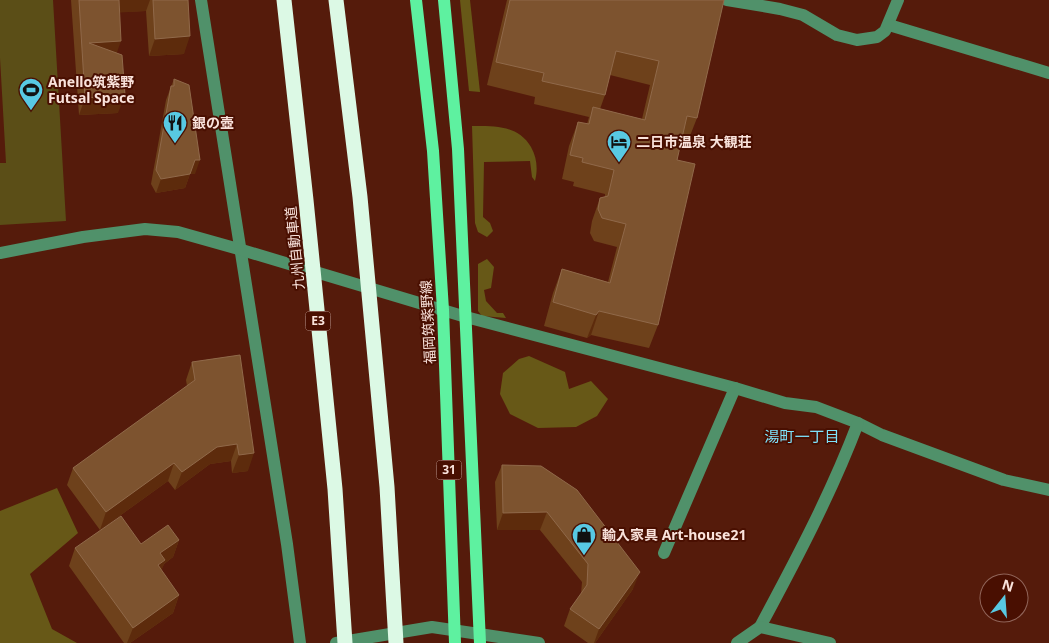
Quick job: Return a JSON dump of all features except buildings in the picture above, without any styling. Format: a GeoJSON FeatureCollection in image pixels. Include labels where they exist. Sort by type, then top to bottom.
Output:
{"type":"FeatureCollection","features":[{"type":"Feature","properties":{"kind":"highway","name":"九州自動車道"},"geometry":{"type":"LineString","coordinates":[[284,0],[335,489],[345,643]]}},
{"type":"Feature","properties":{"kind":"highway"},"geometry":{"type":"LineString","coordinates":[[336,0],[362,216],[387,486],[396,643]]}},
{"type":"Feature","properties":{"kind":"main road","name":"福岡筑紫野線"},"geometry":{"type":"LineString","coordinates":[[416,0],[432,151],[443,310],[455,637]]}},
{"type":"Feature","properties":{"kind":"main road","name":"31"},"geometry":{"type":"LineString","coordinates":[[444,0],[458,149],[480,639]]}},
{"type":"Feature","properties":{"kind":"street"},"geometry":{"type":"LineString","coordinates":[[201,0],[242,250],[287,544],[300,643]]}},
{"type":"Feature","properties":{"kind":"street"},"geometry":{"type":"LineString","coordinates":[[728,0],[803,15],[837,35],[862,40],[877,37],[885,31],[898,0]]}},
{"type":"Feature","properties":{"kind":"street"},"geometry":{"type":"LineString","coordinates":[[889,25],[1049,73]]}},
{"type":"Feature","properties":{"kind":"street"},"geometry":{"type":"LineString","coordinates":[[0,253],[83,237],[145,229],[178,232],[466,318],[786,403],[816,407],[858,423],[882,436],[1004,480],[1049,490]]}},
{"type":"Feature","properties":{"kind":"street"},"geometry":{"type":"LineString","coordinates":[[664,553],[735,388]]}},
{"type":"Feature","properties":{"kind":"street"},"geometry":{"type":"LineString","coordinates":[[737,643],[760,626],[802,548],[846,456],[858,423]]}},
{"type":"Feature","properties":{"kind":"street"},"geometry":{"type":"LineString","coordinates":[[760,626],[830,643]]}},
{"type":"Feature","properties":{"kind":"street"},"geometry":{"type":"LineString","coordinates":[[336,643],[432,628],[455,637],[539,643]]}},
{"type":"Feature","properties":{"kind":"shaded area","name":"Anello筑紫野 Futsal Space"},"geometry":{"type":"Polygon","coordinates":[[[0,0],[53,0],[66,221],[0,225],[0,163],[6,163],[0,58],[0,0]]]}},
{"type":"Feature","properties":{"kind":"shaded area"},"geometry":{"type":"Polygon","coordinates":[[[460,0],[470,0],[480,92],[469,91],[460,0]]]}},
{"type":"Feature","properties":{"kind":"shaded area"},"geometry":{"type":"Polygon","coordinates":[[[472,126],[505,128],[519,134],[526,140],[535,155],[535,181],[532,177],[530,161],[484,162],[483,217],[490,223],[493,231],[487,237],[478,232],[475,223],[472,126]]]}},
{"type":"Feature","properties":{"kind":"shaded area"},"geometry":{"type":"Polygon","coordinates":[[[487,259],[494,267],[491,288],[484,290],[486,301],[497,313],[503,313],[506,318],[482,316],[478,311],[478,264],[487,259]]]}},
{"type":"Feature","properties":{"kind":"shaded area"},"geometry":{"type":"Polygon","coordinates":[[[529,356],[565,372],[569,389],[591,381],[608,399],[597,416],[576,427],[538,428],[510,414],[500,394],[503,373],[519,359],[529,356]]]}},
{"type":"Feature","properties":{"kind":"shaded area"},"geometry":{"type":"Polygon","coordinates":[[[57,488],[78,533],[30,574],[52,629],[77,643],[0,643],[0,511],[57,488]]]}},
{"type":"Feature","properties":{"kind":"place","name":"Anello筑紫野 Futsal Space"},"geometry":{"type":"Point","coordinates":[31,111]}},
{"type":"Feature","properties":{"kind":"place","name":"銀の壺"},"geometry":{"type":"Point","coordinates":[175,144]}},
{"type":"Feature","properties":{"kind":"place","name":"二日市温泉 大観荘"},"geometry":{"type":"Point","coordinates":[619,163]}},
{"type":"Feature","properties":{"kind":"place","name":"輸入家具 Art-house21"},"geometry":{"type":"Point","coordinates":[584,556]}},
{"type":"Feature","properties":{"kind":"district","name":"湯町一丁目"},"geometry":{"type":"Point","coordinates":[802,437]}}]}
